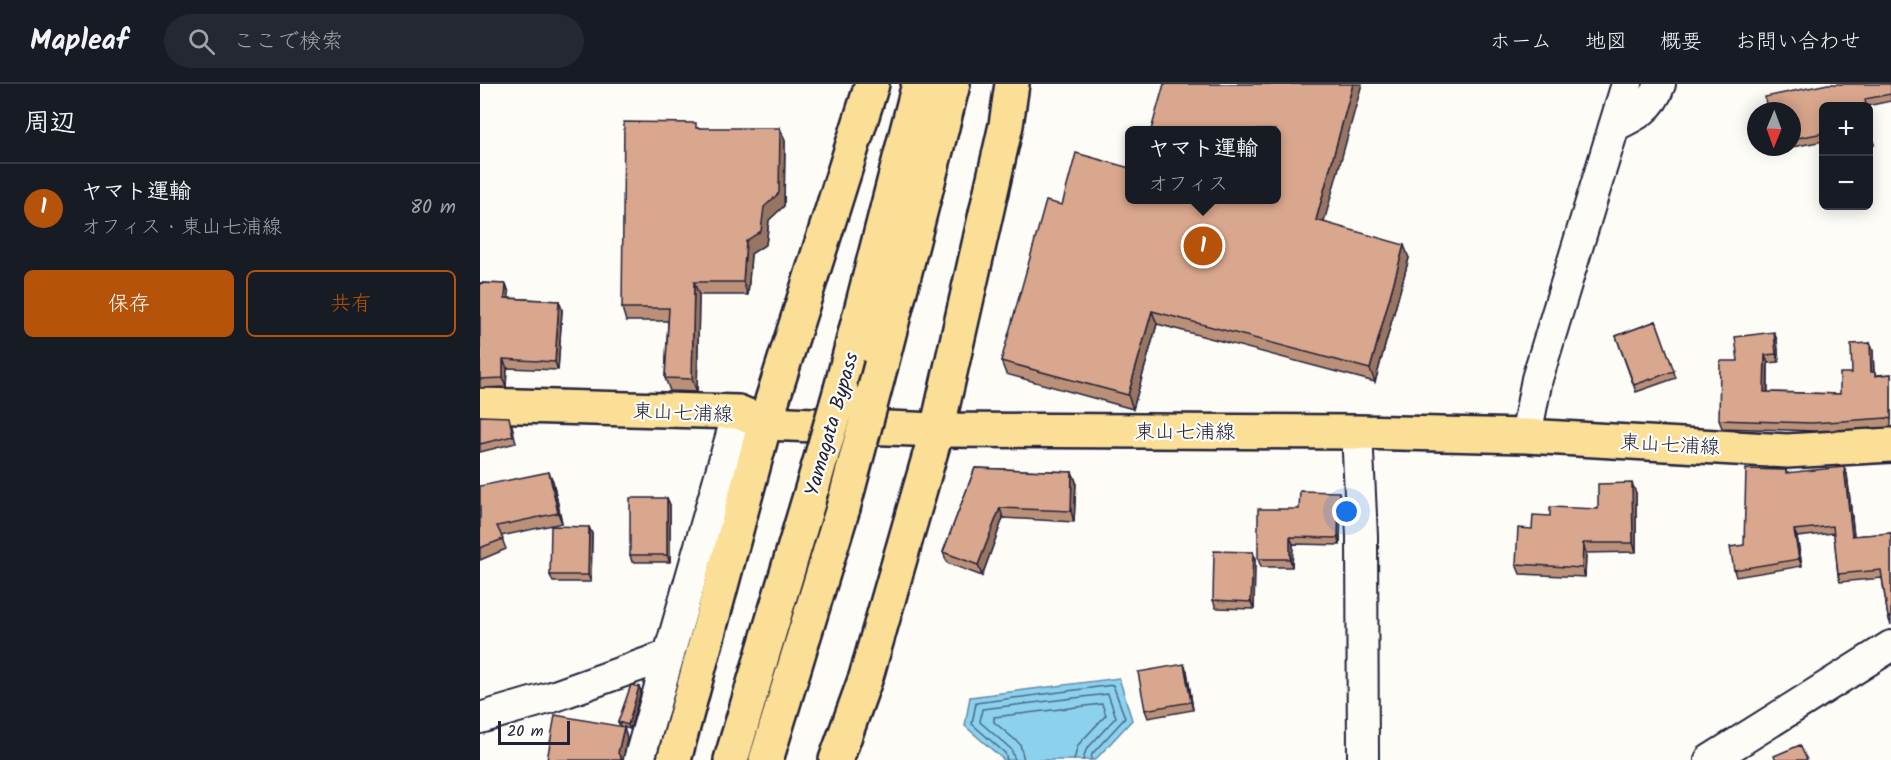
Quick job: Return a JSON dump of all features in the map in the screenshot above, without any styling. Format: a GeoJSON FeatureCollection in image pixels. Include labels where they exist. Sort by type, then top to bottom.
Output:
{"type":"FeatureCollection","features":[{"type":"Feature","properties":{"kind":"main road"},"geometry":{"type":"LineString","coordinates":[[674,760],[751,418],[872,84]]}},
{"type":"Feature","properties":{"kind":"main road","name":"Yamagata Bypass"},"geometry":{"type":"LineString","coordinates":[[731,760],[841,389],[919,84]]}},
{"type":"Feature","properties":{"kind":"main road","name":"Yamagata Bypass"},"geometry":{"type":"LineString","coordinates":[[766,760],[843,508],[953,84]]}},
{"type":"Feature","properties":{"kind":"main road"},"geometry":{"type":"LineString","coordinates":[[836,760],[866,677],[937,430],[1006,125],[1012,84]]}},
{"type":"Feature","properties":{"kind":"main road","name":"東山七浦線"},"geometry":{"type":"LineString","coordinates":[[480,405],[751,418],[937,430],[1357,432],[1526,436],[1787,451],[1891,445]]}},
{"type":"Feature","properties":{"kind":"street"},"geometry":{"type":"LineString","coordinates":[[1614,126],[1638,115],[1650,105],[1660,84]]}},
{"type":"Feature","properties":{"kind":"street"},"geometry":{"type":"LineString","coordinates":[[1526,436],[1537,379],[1626,87]]}},
{"type":"Feature","properties":{"kind":"street"},"geometry":{"type":"LineString","coordinates":[[639,760],[669,655],[751,418]]}},
{"type":"Feature","properties":{"kind":"street"},"geometry":{"type":"LineString","coordinates":[[1357,432],[1362,536],[1362,760]]}},
{"type":"Feature","properties":{"kind":"street"},"geometry":{"type":"LineString","coordinates":[[1710,760],[1891,646]]}},
{"type":"Feature","properties":{"kind":"street"},"geometry":{"type":"LineString","coordinates":[[480,718],[552,697],[669,655]]}},
{"type":"Feature","properties":{"kind":"water"},"geometry":{"type":"Polygon","coordinates":[[[1119,678],[1132,720],[1095,760],[1004,760],[965,726],[970,697],[1119,678]]]}},
{"type":"Feature","properties":{"kind":"building"},"geometry":{"type":"Polygon","coordinates":[[[1164,84],[1353,84],[1316,220],[1404,245],[1370,369],[1152,311],[1128,395],[1001,361],[1046,201],[1062,205],[1076,153],[1125,167],[1125,204],[1281,204],[1281,126],[1152,126],[1164,84]]]}},
{"type":"Feature","properties":{"kind":"building"},"geometry":{"type":"Polygon","coordinates":[[[1828,84],[1891,84],[1891,94],[1865,99],[1865,102],[1819,102],[1819,134],[1801,137],[1801,102],[1766,102],[1765,97],[1828,84]]]}},
{"type":"Feature","properties":{"kind":"building"},"geometry":{"type":"Polygon","coordinates":[[[624,122],[696,123],[696,128],[780,128],[779,193],[764,207],[761,231],[746,241],[743,282],[694,282],[692,379],[665,378],[669,308],[622,308],[624,122]]]}},
{"type":"Feature","properties":{"kind":"building"},"geometry":{"type":"Polygon","coordinates":[[[480,283],[506,284],[505,298],[559,301],[555,362],[503,359],[503,378],[480,379],[480,283]]]}},
{"type":"Feature","properties":{"kind":"building"},"geometry":{"type":"Polygon","coordinates":[[[1656,321],[1674,371],[1634,385],[1616,336],[1656,321]]]}},
{"type":"Feature","properties":{"kind":"building"},"geometry":{"type":"Polygon","coordinates":[[[1774,332],[1776,354],[1765,355],[1764,392],[1840,394],[1840,373],[1852,373],[1851,344],[1870,343],[1871,372],[1875,372],[1875,376],[1891,374],[1891,419],[1812,423],[1719,420],[1720,361],[1738,361],[1735,337],[1774,332]]]}},
{"type":"Feature","properties":{"kind":"building"},"geometry":{"type":"Polygon","coordinates":[[[480,416],[509,417],[513,436],[480,444],[480,416]]]}},
{"type":"Feature","properties":{"kind":"building"},"geometry":{"type":"Polygon","coordinates":[[[1844,467],[1852,536],[1891,533],[1891,617],[1888,617],[1881,570],[1838,574],[1833,526],[1794,530],[1799,559],[1734,570],[1730,547],[1744,545],[1746,469],[1786,470],[1786,473],[1844,467]]]}},
{"type":"Feature","properties":{"kind":"building"},"geometry":{"type":"Polygon","coordinates":[[[975,468],[1072,472],[1071,511],[1000,508],[978,565],[943,552],[975,468]]]}},
{"type":"Feature","properties":{"kind":"building"},"geometry":{"type":"Polygon","coordinates":[[[549,472],[558,513],[497,526],[503,539],[480,548],[480,486],[549,472]]]}},
{"type":"Feature","properties":{"kind":"building"},"geometry":{"type":"Polygon","coordinates":[[[1632,483],[1633,543],[1583,543],[1582,568],[1516,564],[1518,528],[1532,529],[1533,515],[1550,516],[1550,507],[1598,509],[1598,484],[1632,483]]]}},
{"type":"Feature","properties":{"kind":"building"},"geometry":{"type":"Polygon","coordinates":[[[1300,491],[1339,492],[1338,538],[1290,537],[1290,559],[1258,559],[1258,509],[1299,509],[1300,491]]]}},
{"type":"Feature","properties":{"kind":"building"},"geometry":{"type":"Polygon","coordinates":[[[630,498],[667,498],[667,555],[630,555],[630,498]]]}},
{"type":"Feature","properties":{"kind":"building"},"geometry":{"type":"Polygon","coordinates":[[[551,526],[589,527],[588,575],[550,575],[551,526]]]}},
{"type":"Feature","properties":{"kind":"building"},"geometry":{"type":"Polygon","coordinates":[[[1214,551],[1253,552],[1251,602],[1213,600],[1214,551]]]}},
{"type":"Feature","properties":{"kind":"building"},"geometry":{"type":"Polygon","coordinates":[[[1184,664],[1191,702],[1145,710],[1138,672],[1184,664]]]}},
{"type":"Feature","properties":{"kind":"building"},"geometry":{"type":"Polygon","coordinates":[[[631,685],[639,687],[628,725],[618,722],[631,685]]]}},
{"type":"Feature","properties":{"kind":"building"},"geometry":{"type":"Polygon","coordinates":[[[555,715],[624,727],[618,753],[622,760],[547,760],[555,715]]]}},
{"type":"Feature","properties":{"kind":"building"},"geometry":{"type":"Polygon","coordinates":[[[1800,745],[1807,760],[1773,760],[1774,756],[1800,745]]]}},
{"type":"Feature","properties":{"kind":"place","name":"ヤマト運輸"},"geometry":{"type":"Point","coordinates":[1203,246]}}]}
